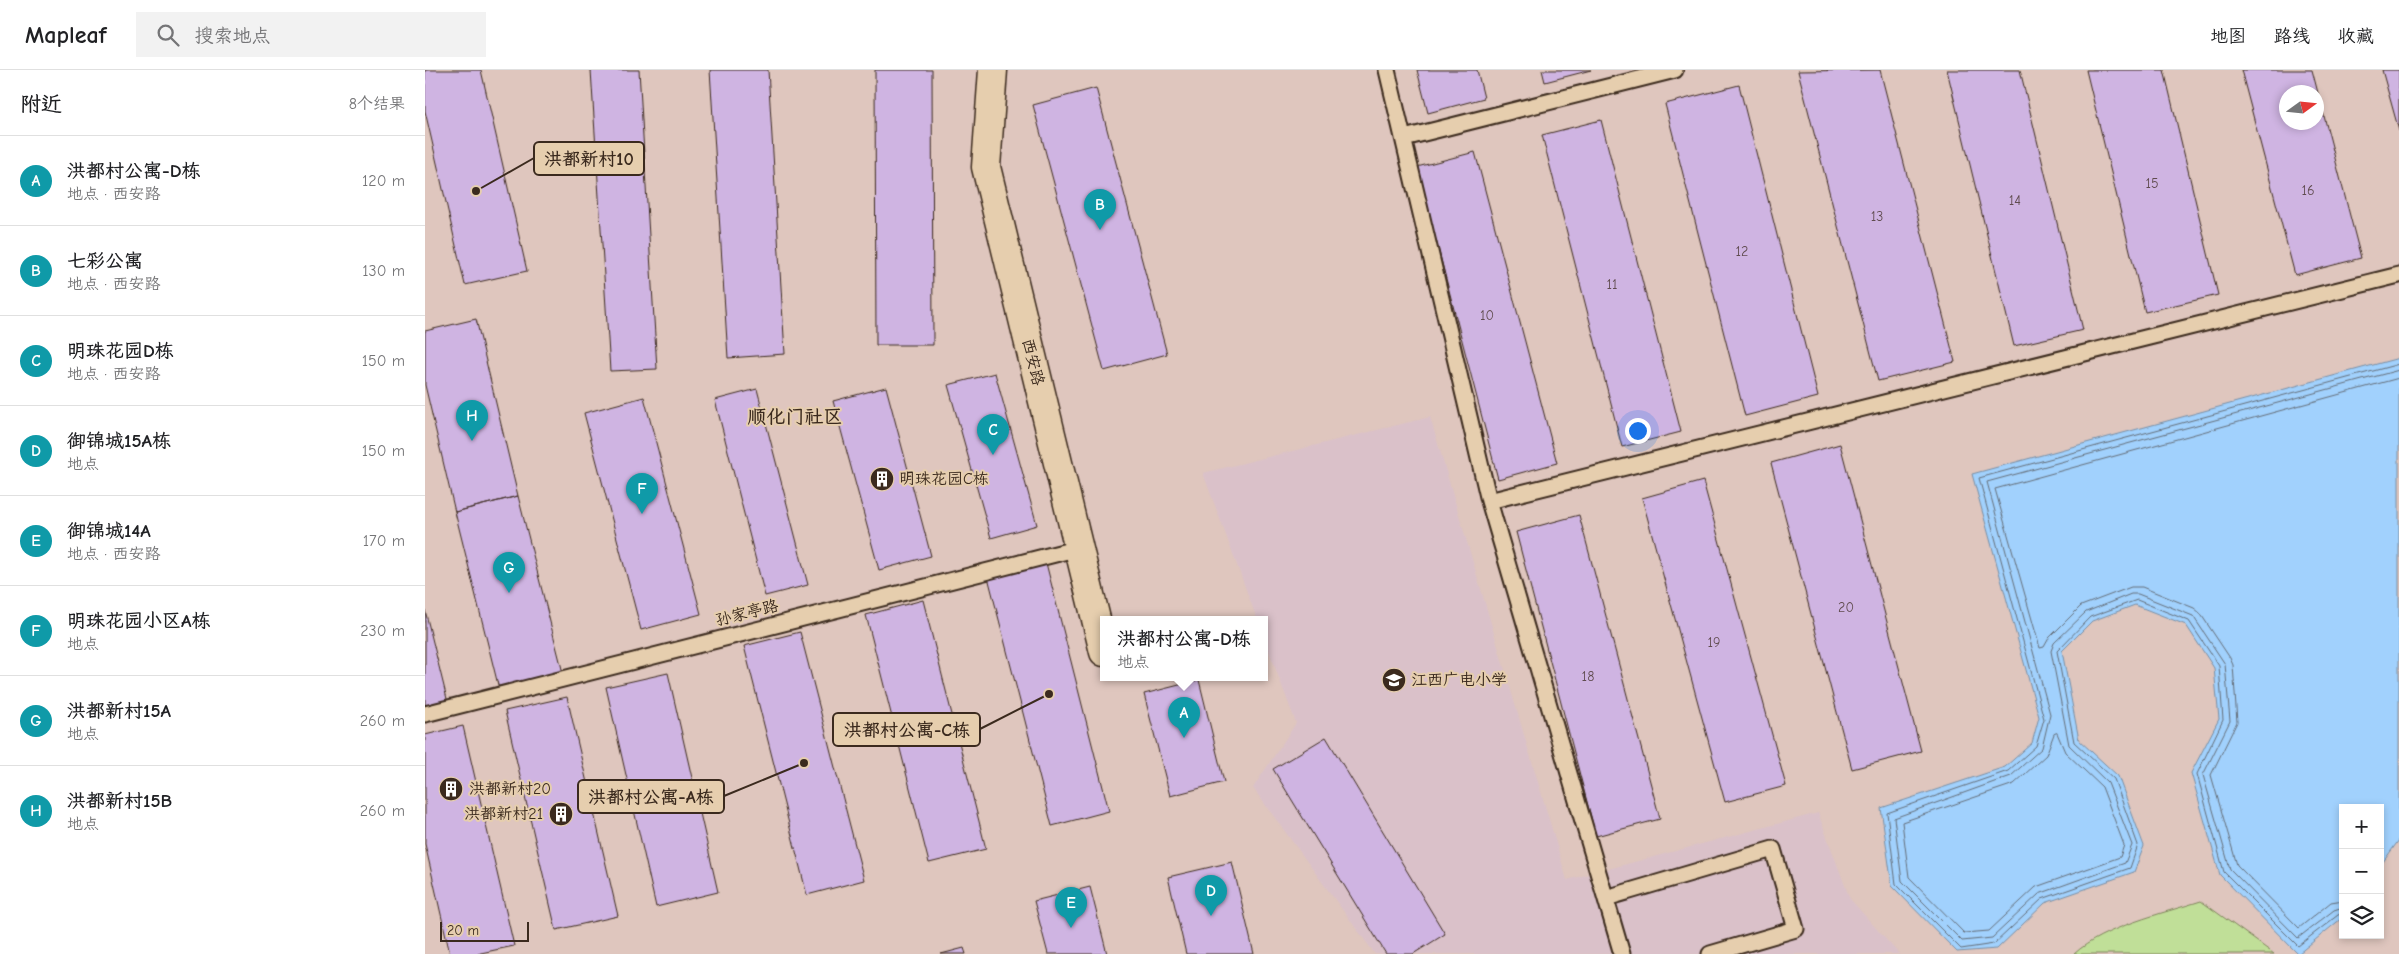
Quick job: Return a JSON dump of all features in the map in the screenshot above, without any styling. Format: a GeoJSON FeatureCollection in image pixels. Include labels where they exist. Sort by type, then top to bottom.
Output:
{"type":"FeatureCollection","features":[{"type":"Feature","properties":{"kind":"street","name":"西安路"},"geometry":{"type":"LineString","coordinates":[[993,70],[986,167],[1100,635]]}},
{"type":"Feature","properties":{"kind":"lane"},"geometry":{"type":"LineString","coordinates":[[1387,70],[1489,501],[1622,954]]}},
{"type":"Feature","properties":{"kind":"lane"},"geometry":{"type":"LineString","coordinates":[[1403,138],[1675,70]]}},
{"type":"Feature","properties":{"kind":"lane"},"geometry":{"type":"LineString","coordinates":[[1489,501],[2399,275]]}},
{"type":"Feature","properties":{"kind":"lane","name":"孙家亭路"},"geometry":{"type":"LineString","coordinates":[[425,714],[1079,548]]}},
{"type":"Feature","properties":{"kind":"lane"},"geometry":{"type":"LineString","coordinates":[[1606,898],[1773,849],[1796,928],[1710,954]]}},
{"type":"Feature","properties":{"kind":"shaded area","name":"江西广电小学"},"geometry":{"type":"Polygon","coordinates":[[[1430,417],[1567,880],[1818,813],[1850,899],[1899,954],[1375,954],[1253,788],[1296,723],[1268,649],[1268,616],[1256,616],[1203,473],[1430,417]]]}},
{"type":"Feature","properties":{"kind":"green space"},"geometry":{"type":"Polygon","coordinates":[[[2201,901],[2274,954],[2074,954],[2086,944],[2117,929],[2201,901]]]}},
{"type":"Feature","properties":{"kind":"water"},"geometry":{"type":"Polygon","coordinates":[[[2399,358],[2399,840],[2384,861],[2384,804],[2339,804],[2339,920],[2298,954],[2220,875],[2191,773],[2219,719],[2214,668],[2186,625],[2135,605],[2092,621],[2062,651],[2079,740],[2118,776],[2144,846],[2134,872],[2045,903],[1997,949],[1957,952],[1892,886],[1881,808],[2005,767],[2032,743],[2039,717],[1972,474],[2399,358]]]}},
{"type":"Feature","properties":{"kind":"building"},"geometry":{"type":"Polygon","coordinates":[[[425,70],[481,70],[527,271],[465,285],[425,111],[425,70]]]}},
{"type":"Feature","properties":{"kind":"building"},"geometry":{"type":"Polygon","coordinates":[[[591,70],[639,70],[657,369],[610,371],[591,70]]]}},
{"type":"Feature","properties":{"kind":"building"},"geometry":{"type":"Polygon","coordinates":[[[710,70],[768,70],[785,354],[728,358],[710,70]]]}},
{"type":"Feature","properties":{"kind":"building"},"geometry":{"type":"Polygon","coordinates":[[[875,70],[932,70],[933,345],[876,345],[875,70]]]}},
{"type":"Feature","properties":{"kind":"building"},"geometry":{"type":"Polygon","coordinates":[[[1417,70],[1477,70],[1484,98],[1428,113],[1417,70]]]}},
{"type":"Feature","properties":{"kind":"building"},"geometry":{"type":"Polygon","coordinates":[[[1542,70],[1591,70],[1545,82],[1542,70]]]}},
{"type":"Feature","properties":{"kind":"building"},"geometry":{"type":"Polygon","coordinates":[[[1880,70],[1955,362],[1878,381],[1798,71],[1880,70]]]}},
{"type":"Feature","properties":{"kind":"building"},"geometry":{"type":"Polygon","coordinates":[[[1947,70],[2020,70],[2083,330],[2014,346],[1947,70]]]}},
{"type":"Feature","properties":{"kind":"building"},"geometry":{"type":"Polygon","coordinates":[[[2086,70],[2164,70],[2218,295],[2145,312],[2086,70]]]}},
{"type":"Feature","properties":{"kind":"building"},"geometry":{"type":"Polygon","coordinates":[[[2241,70],[2312,70],[2316,85],[2279,85],[2279,130],[2324,130],[2324,116],[2361,258],[2295,275],[2241,70]]]}},
{"type":"Feature","properties":{"kind":"building"},"geometry":{"type":"Polygon","coordinates":[[[2382,70],[2399,70],[2399,131],[2382,70]]]}},
{"type":"Feature","properties":{"kind":"building"},"geometry":{"type":"Polygon","coordinates":[[[1739,85],[1818,397],[1745,416],[1665,104],[1739,85]]]}},
{"type":"Feature","properties":{"kind":"building"},"geometry":{"type":"Polygon","coordinates":[[[1096,88],[1167,354],[1104,371],[1033,105],[1096,88]]]}},
{"type":"Feature","properties":{"kind":"building"},"geometry":{"type":"Polygon","coordinates":[[[1601,120],[1681,432],[1622,447],[1542,135],[1601,120]]]}},
{"type":"Feature","properties":{"kind":"building"},"geometry":{"type":"Polygon","coordinates":[[[1475,152],[1557,463],[1498,479],[1417,167],[1475,152]]]}},
{"type":"Feature","properties":{"kind":"building"},"geometry":{"type":"Polygon","coordinates":[[[476,319],[518,496],[455,512],[425,385],[425,331],[476,319]]]}},
{"type":"Feature","properties":{"kind":"building"},"geometry":{"type":"Polygon","coordinates":[[[995,373],[1037,525],[991,538],[948,385],[995,373]]]}},
{"type":"Feature","properties":{"kind":"building","name":"明珠花园C栋"},"geometry":{"type":"Polygon","coordinates":[[[886,387],[931,556],[879,570],[833,401],[886,387]]]}},
{"type":"Feature","properties":{"kind":"building"},"geometry":{"type":"Polygon","coordinates":[[[757,389],[808,585],[765,596],[715,400],[757,389]]]}},
{"type":"Feature","properties":{"kind":"building"},"geometry":{"type":"Polygon","coordinates":[[[644,397],[701,614],[641,630],[584,413],[644,397]]]}},
{"type":"Feature","properties":{"kind":"building"},"geometry":{"type":"Polygon","coordinates":[[[1840,444],[1921,751],[1852,769],[1771,463],[1840,444]]]}},
{"type":"Feature","properties":{"kind":"building"},"geometry":{"type":"Polygon","coordinates":[[[1703,481],[1786,786],[1725,802],[1642,498],[1703,481]]]}},
{"type":"Feature","properties":{"kind":"building"},"geometry":{"type":"Polygon","coordinates":[[[518,496],[563,673],[499,689],[455,512],[518,496]]]}},
{"type":"Feature","properties":{"kind":"building"},"geometry":{"type":"Polygon","coordinates":[[[1579,515],[1660,819],[1596,836],[1516,532],[1579,515]]]}},
{"type":"Feature","properties":{"kind":"building"},"geometry":{"type":"Polygon","coordinates":[[[1046,563],[1109,811],[1052,826],[988,577],[1046,563]]]}},
{"type":"Feature","properties":{"kind":"building"},"geometry":{"type":"Polygon","coordinates":[[[923,600],[986,849],[929,863],[866,615],[923,600]]]}},
{"type":"Feature","properties":{"kind":"building"},"geometry":{"type":"Polygon","coordinates":[[[425,610],[449,707],[425,713],[425,610]]]}},
{"type":"Feature","properties":{"kind":"building"},"geometry":{"type":"Polygon","coordinates":[[[800,632],[864,880],[807,895],[744,646],[800,632]]]}},
{"type":"Feature","properties":{"kind":"building"},"geometry":{"type":"Polygon","coordinates":[[[668,673],[718,892],[656,907],[606,687],[668,673]]]}},
{"type":"Feature","properties":{"kind":"building"},"geometry":{"type":"Polygon","coordinates":[[[1199,681],[1224,782],[1170,796],[1144,694],[1199,681]]]}},
{"type":"Feature","properties":{"kind":"building","name":"洪都新村21"},"geometry":{"type":"Polygon","coordinates":[[[567,697],[618,916],[556,930],[505,711],[567,697]]]}},
{"type":"Feature","properties":{"kind":"building","name":"洪都新村20"},"geometry":{"type":"Polygon","coordinates":[[[463,726],[514,946],[476,954],[450,954],[425,844],[425,735],[463,726]]]}},
{"type":"Feature","properties":{"kind":"building"},"geometry":{"type":"Polygon","coordinates":[[[1326,737],[1445,934],[1413,954],[1386,954],[1273,769],[1326,737]]]}},
{"type":"Feature","properties":{"kind":"building"},"geometry":{"type":"Polygon","coordinates":[[[1232,862],[1254,954],[1186,954],[1168,877],[1232,862]]]}},
{"type":"Feature","properties":{"kind":"building"},"geometry":{"type":"Polygon","coordinates":[[[1090,887],[1107,954],[1048,954],[1034,901],[1090,887]]]}},
{"type":"Feature","properties":{"kind":"building"},"geometry":{"type":"Polygon","coordinates":[[[964,948],[966,954],[941,954],[964,948]]]}},
{"type":"Feature","properties":{"kind":"place","name":"洪都新村10"},"geometry":{"type":"Point","coordinates":[476,191]}},
{"type":"Feature","properties":{"kind":"place","name":"七彩公寓"},"geometry":{"type":"Point","coordinates":[1100,230]}},
{"type":"Feature","properties":{"kind":"place","name":"洪都新村15B"},"geometry":{"type":"Point","coordinates":[472,441]}},
{"type":"Feature","properties":{"kind":"place","name":"明珠花园D栋"},"geometry":{"type":"Point","coordinates":[993,455]}},
{"type":"Feature","properties":{"kind":"place","name":"明珠花园C栋"},"geometry":{"type":"Point","coordinates":[882,479]}},
{"type":"Feature","properties":{"kind":"place","name":"明珠花园小区A栋"},"geometry":{"type":"Point","coordinates":[642,514]}},
{"type":"Feature","properties":{"kind":"place","name":"洪都新村15A"},"geometry":{"type":"Point","coordinates":[509,593]}},
{"type":"Feature","properties":{"kind":"place","name":"江西广电小学"},"geometry":{"type":"Point","coordinates":[1394,680]}},
{"type":"Feature","properties":{"kind":"place","name":"洪都村公寓-C栋"},"geometry":{"type":"Point","coordinates":[1049,694]}},
{"type":"Feature","properties":{"kind":"place","name":"洪都村公寓-D栋"},"geometry":{"type":"Point","coordinates":[1184,738]}},
{"type":"Feature","properties":{"kind":"place","name":"洪都村公寓-A栋"},"geometry":{"type":"Point","coordinates":[804,763]}},
{"type":"Feature","properties":{"kind":"place","name":"洪都新村20"},"geometry":{"type":"Point","coordinates":[451,789]}},
{"type":"Feature","properties":{"kind":"place","name":"洪都新村21"},"geometry":{"type":"Point","coordinates":[561,814]}},
{"type":"Feature","properties":{"kind":"place","name":"御锦城15A栋"},"geometry":{"type":"Point","coordinates":[1211,916]}},
{"type":"Feature","properties":{"kind":"place","name":"御锦城14A"},"geometry":{"type":"Point","coordinates":[1071,928]}},
{"type":"Feature","properties":{"kind":"district","name":"顺化门社区"},"geometry":{"type":"Point","coordinates":[795,417]}}]}
